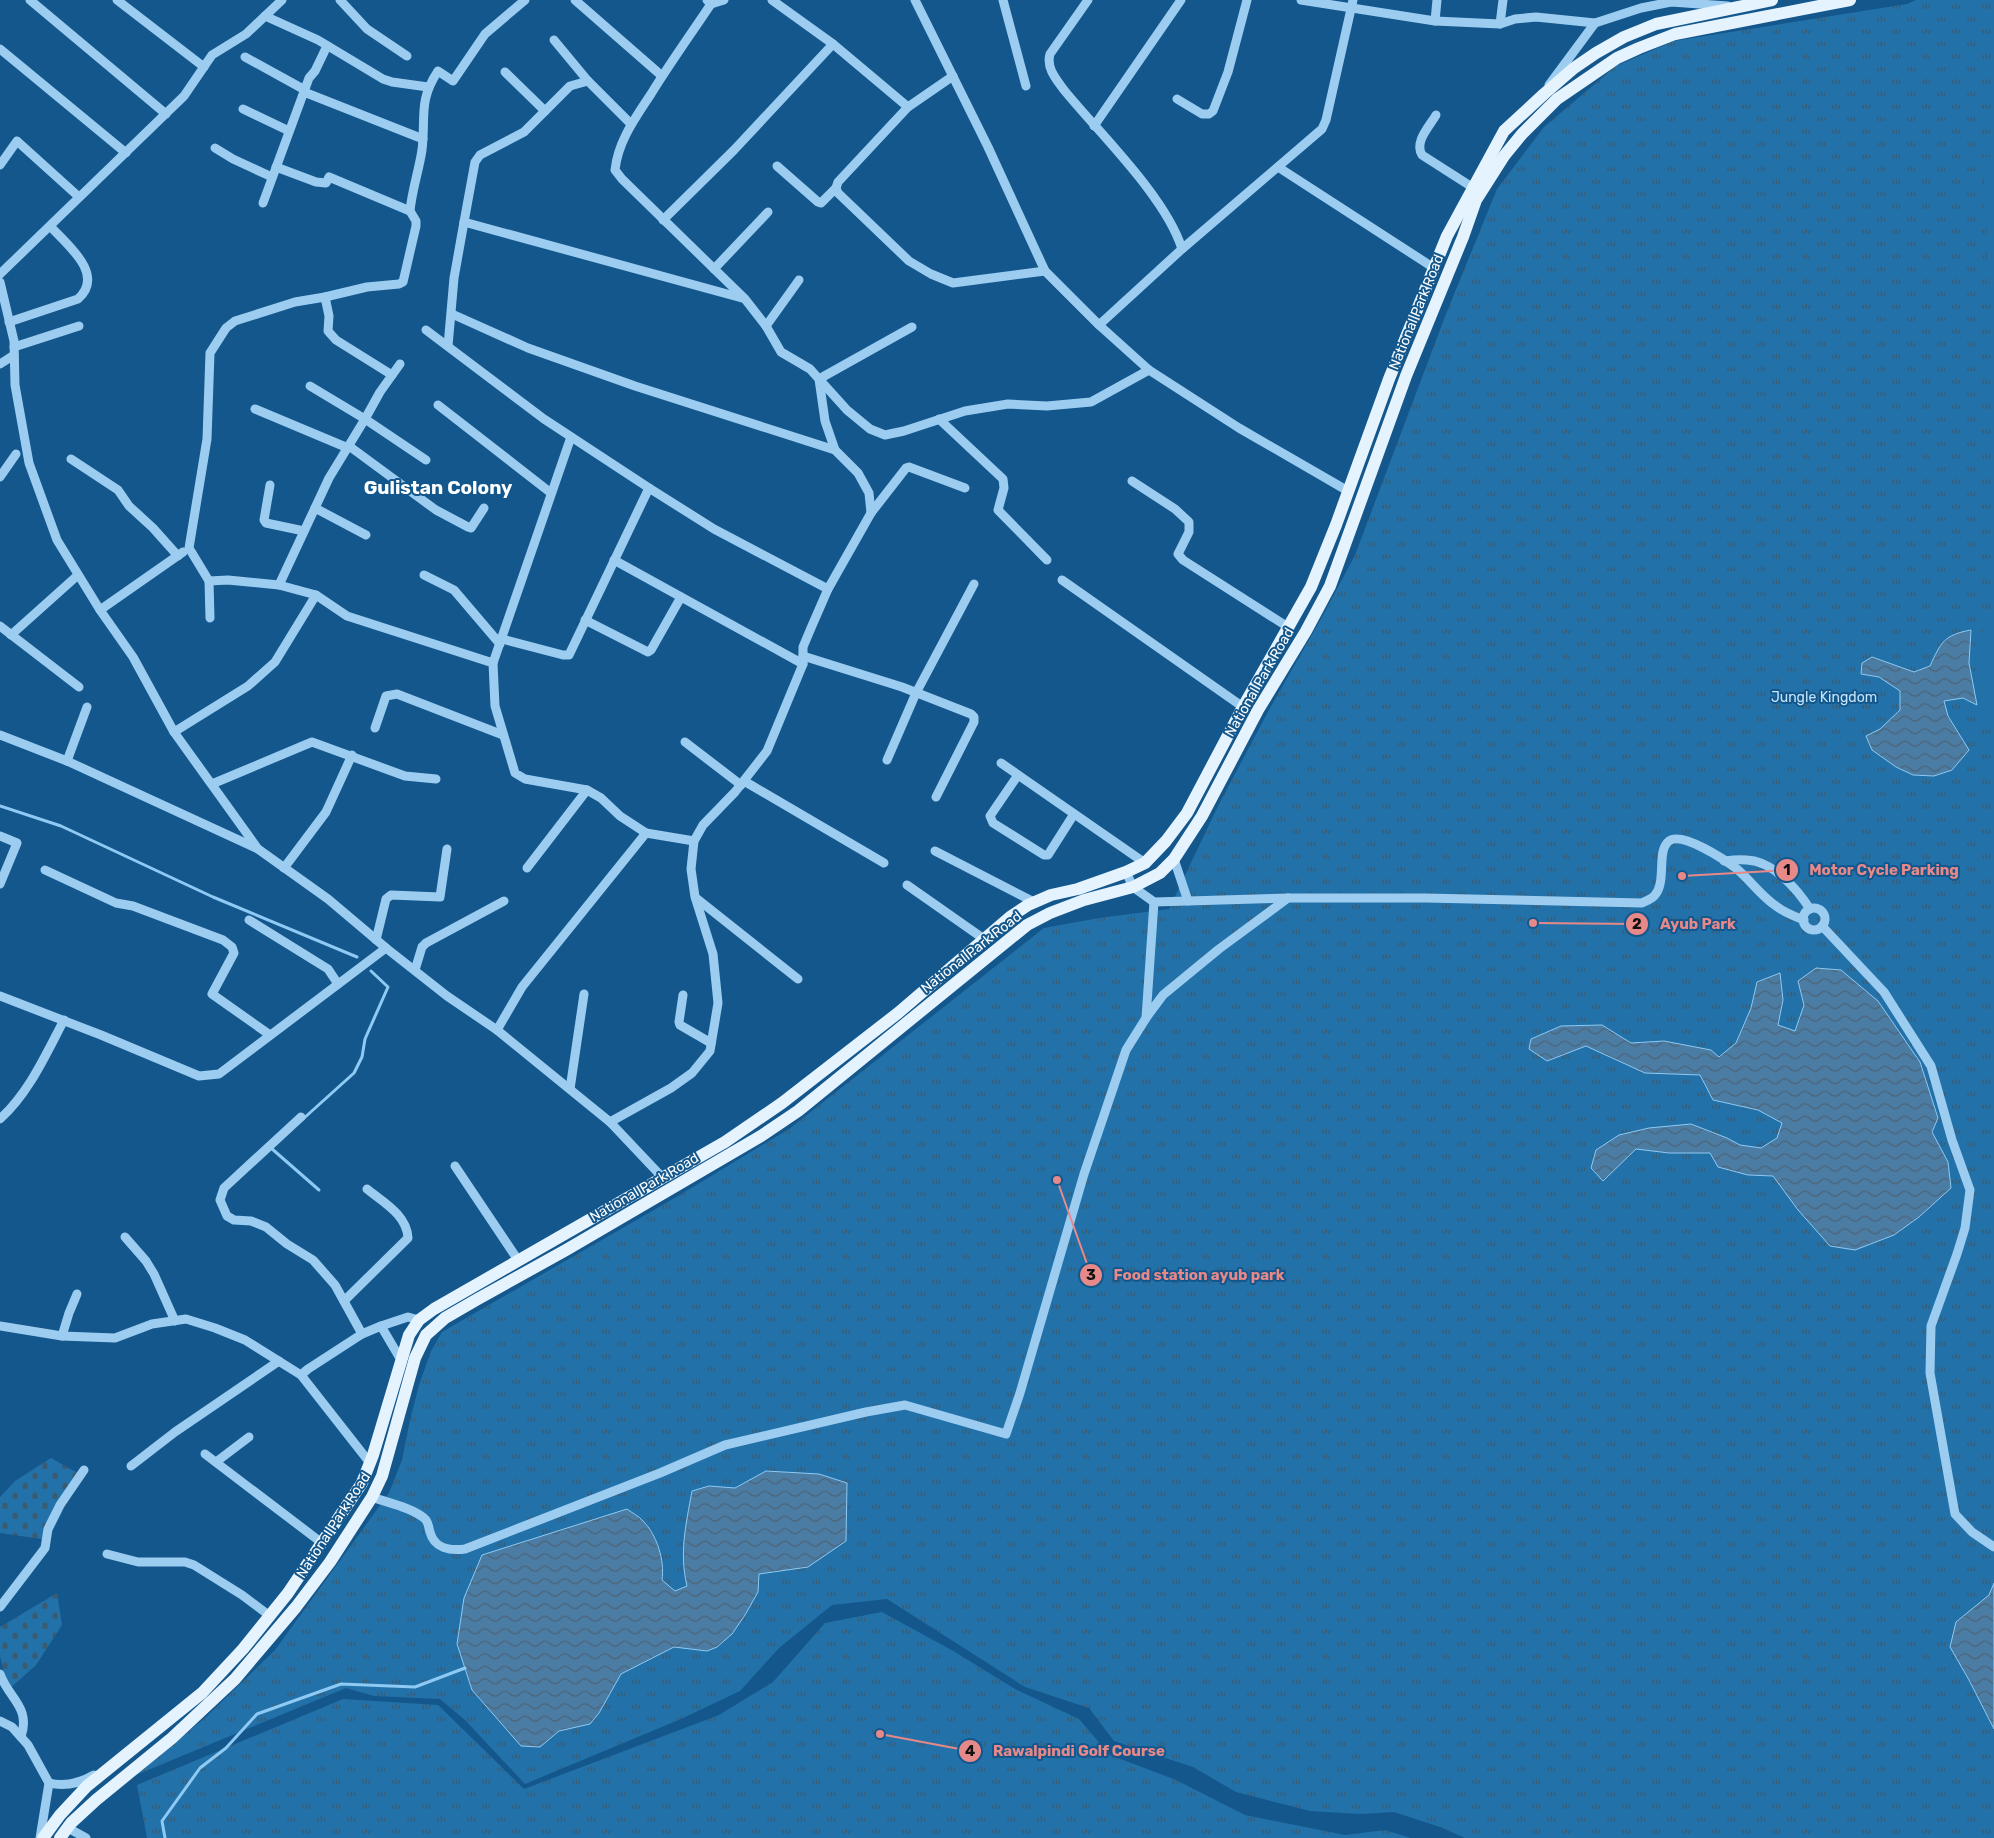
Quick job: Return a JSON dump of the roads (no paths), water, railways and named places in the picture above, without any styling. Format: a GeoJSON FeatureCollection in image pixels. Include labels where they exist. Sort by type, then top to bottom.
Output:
{"type":"FeatureCollection","features":[{"type":"Feature","properties":{"kind":"main road","name":"National Park Road"},"geometry":{"type":"LineString","coordinates":[[64,1833],[104,1794],[198,1715],[235,1679],[296,1607],[330,1562],[372,1497],[382,1476],[415,1358],[426,1335],[445,1318],[762,1136],[813,1099],[1027,925],[1050,912],[1084,900],[1133,887],[1160,873],[1174,859],[1202,816],[1258,710],[1306,631],[1330,586],[1465,213],[1472,187],[1504,131],[1544,94],[1596,53],[1624,37],[1656,24],[1772,0]]}},
{"type":"Feature","properties":{"kind":"main road","name":"National Park Road"},"geometry":{"type":"LineString","coordinates":[[42,1838],[75,1798],[202,1693],[243,1649],[270,1616],[362,1483],[370,1463],[409,1335],[419,1320],[434,1309],[540,1247],[725,1142],[803,1087],[898,1013],[1010,917],[1051,894],[1078,889],[1126,872],[1145,863],[1166,841],[1187,813],[1311,587],[1336,525],[1389,379],[1434,268],[1465,213],[1522,134],[1557,100],[1617,58],[1675,34],[1850,0]]}},
{"type":"Feature","properties":{"kind":"main road"},"geometry":{"type":"LineString","coordinates":[[803,1087],[813,1099]]}},
{"type":"Feature","properties":{"kind":"main road"},"geometry":{"type":"LineString","coordinates":[[540,1247],[547,1261]]}},
{"type":"Feature","properties":{"kind":"street"},"geometry":{"type":"LineString","coordinates":[[30,0],[166,114]]}},
{"type":"Feature","properties":{"kind":"street"},"geometry":{"type":"LineString","coordinates":[[117,0],[204,67]]}},
{"type":"Feature","properties":{"kind":"street"},"geometry":{"type":"LineString","coordinates":[[0,274],[184,96],[212,55],[246,34],[282,0]]}},
{"type":"Feature","properties":{"kind":"street"},"geometry":{"type":"LineString","coordinates":[[340,0],[367,29],[407,56]]}},
{"type":"Feature","properties":{"kind":"street"},"geometry":{"type":"LineString","coordinates":[[410,211],[423,139],[424,103],[428,87],[438,71],[453,81],[485,34],[524,0]]}},
{"type":"Feature","properties":{"kind":"street"},"geometry":{"type":"LineString","coordinates":[[575,0],[662,76]]}},
{"type":"Feature","properties":{"kind":"street"},"geometry":{"type":"LineString","coordinates":[[724,0],[709,2],[632,124],[616,159],[614,170],[745,299],[766,326],[781,352],[810,369],[847,410],[870,429],[885,435],[904,431],[965,410],[1008,404],[1047,406],[1091,402],[1148,370]]}},
{"type":"Feature","properties":{"kind":"street"},"geometry":{"type":"LineString","coordinates":[[772,0],[832,44],[908,107]]}},
{"type":"Feature","properties":{"kind":"street"},"geometry":{"type":"LineString","coordinates":[[915,0],[1046,271],[1099,325],[1148,370],[1239,428],[1348,491]]}},
{"type":"Feature","properties":{"kind":"street"},"geometry":{"type":"LineString","coordinates":[[1003,0],[1026,86]]}},
{"type":"Feature","properties":{"kind":"street"},"geometry":{"type":"LineString","coordinates":[[1088,0],[1050,54],[1048,62],[1051,72],[1094,126],[1128,164],[1152,196],[1177,233],[1182,249]]}},
{"type":"Feature","properties":{"kind":"street"},"geometry":{"type":"LineString","coordinates":[[1094,126],[1181,0]]}},
{"type":"Feature","properties":{"kind":"street"},"geometry":{"type":"LineString","coordinates":[[1177,99],[1202,114],[1209,114],[1213,111],[1228,72],[1246,0]]}},
{"type":"Feature","properties":{"kind":"street"},"geometry":{"type":"LineString","coordinates":[[1302,0],[1352,4],[1435,21],[1500,24],[1515,19],[1536,17],[1595,23],[1641,8],[1671,1],[1737,6]]}},
{"type":"Feature","properties":{"kind":"street"},"geometry":{"type":"LineString","coordinates":[[1435,21],[1437,0]]}},
{"type":"Feature","properties":{"kind":"street"},"geometry":{"type":"LineString","coordinates":[[1500,24],[1503,0]]}},
{"type":"Feature","properties":{"kind":"street"},"geometry":{"type":"LineString","coordinates":[[1099,325],[1182,249],[1322,129],[1326,120],[1352,4]]}},
{"type":"Feature","properties":{"kind":"street"},"geometry":{"type":"LineString","coordinates":[[265,16],[327,46],[383,79],[428,87]]}},
{"type":"Feature","properties":{"kind":"street"},"geometry":{"type":"LineString","coordinates":[[1544,94],[1595,23]]}},
{"type":"Feature","properties":{"kind":"street"},"geometry":{"type":"LineString","coordinates":[[554,40],[588,81],[632,124]]}},
{"type":"Feature","properties":{"kind":"street"},"geometry":{"type":"LineString","coordinates":[[664,220],[734,150],[832,44]]}},
{"type":"Feature","properties":{"kind":"street"},"geometry":{"type":"LineString","coordinates":[[263,203],[304,91],[327,46]]}},
{"type":"Feature","properties":{"kind":"street"},"geometry":{"type":"LineString","coordinates":[[0,49],[126,153]]}},
{"type":"Feature","properties":{"kind":"street"},"geometry":{"type":"LineString","coordinates":[[245,57],[304,91],[423,139]]}},
{"type":"Feature","properties":{"kind":"street"},"geometry":{"type":"LineString","coordinates":[[505,72],[545,111]]}},
{"type":"Feature","properties":{"kind":"street"},"geometry":{"type":"LineString","coordinates":[[777,166],[821,203],[836,188],[838,182],[908,107],[953,76]]}},
{"type":"Feature","properties":{"kind":"street"},"geometry":{"type":"LineString","coordinates":[[448,346],[454,278],[475,162],[480,155],[524,132],[570,86],[588,81]]}},
{"type":"Feature","properties":{"kind":"street"},"geometry":{"type":"LineString","coordinates":[[243,109],[289,131]]}},
{"type":"Feature","properties":{"kind":"street"},"geometry":{"type":"LineString","coordinates":[[1436,115],[1419,143],[1418,150],[1422,155],[1472,187]]}},
{"type":"Feature","properties":{"kind":"street"},"geometry":{"type":"LineString","coordinates":[[0,165],[18,141],[79,197]]}},
{"type":"Feature","properties":{"kind":"street"},"geometry":{"type":"LineString","coordinates":[[215,148],[272,177]]}},
{"type":"Feature","properties":{"kind":"street"},"geometry":{"type":"LineString","coordinates":[[210,618],[208,581],[189,548],[207,439],[210,353],[226,328],[235,321],[295,302],[325,298],[367,287],[403,282],[416,226],[410,211],[329,177],[326,183],[316,182],[276,167]]}},
{"type":"Feature","properties":{"kind":"street"},"geometry":{"type":"LineString","coordinates":[[1278,167],[1434,268]]}},
{"type":"Feature","properties":{"kind":"street"},"geometry":{"type":"LineString","coordinates":[[836,188],[838,193],[909,261],[931,274],[953,283],[1046,271]]}},
{"type":"Feature","properties":{"kind":"street"},"geometry":{"type":"LineString","coordinates":[[714,269],[768,212]]}},
{"type":"Feature","properties":{"kind":"street"},"geometry":{"type":"LineString","coordinates":[[464,222],[745,299]]}},
{"type":"Feature","properties":{"kind":"street"},"geometry":{"type":"LineString","coordinates":[[10,322],[78,299],[87,285],[89,277],[85,265],[50,226]]}},
{"type":"Feature","properties":{"kind":"street"},"geometry":{"type":"LineString","coordinates":[[766,326],[799,280]]}},
{"type":"Feature","properties":{"kind":"street"},"geometry":{"type":"LineString","coordinates":[[0,282],[10,322],[14,351],[15,385],[29,463],[57,540],[100,610],[134,658],[174,732],[258,849]]}},
{"type":"Feature","properties":{"kind":"street"},"geometry":{"type":"LineString","coordinates":[[325,298],[329,316],[328,331],[336,340],[392,375]]}},
{"type":"Feature","properties":{"kind":"street"},"geometry":{"type":"LineString","coordinates":[[452,314],[528,348],[626,383],[835,450]]}},
{"type":"Feature","properties":{"kind":"street"},"geometry":{"type":"LineString","coordinates":[[0,364],[14,351],[80,326]]}},
{"type":"Feature","properties":{"kind":"street"},"geometry":{"type":"LineString","coordinates":[[819,379],[912,326]]}},
{"type":"Feature","properties":{"kind":"street"},"geometry":{"type":"LineString","coordinates":[[426,330],[544,419],[649,488],[714,529],[828,589]]}},
{"type":"Feature","properties":{"kind":"street"},"geometry":{"type":"LineString","coordinates":[[279,585],[329,478],[380,392],[400,364]]}},
{"type":"Feature","properties":{"kind":"street"},"geometry":{"type":"LineString","coordinates":[[819,379],[825,421],[835,450],[858,473],[869,492],[871,513]]}},
{"type":"Feature","properties":{"kind":"street"},"geometry":{"type":"LineString","coordinates":[[310,386],[426,460]]}},
{"type":"Feature","properties":{"kind":"street"},"geometry":{"type":"LineString","coordinates":[[438,405],[551,493]]}},
{"type":"Feature","properties":{"kind":"street"},"geometry":{"type":"LineString","coordinates":[[255,409],[348,447],[436,510],[472,528],[484,508]]}},
{"type":"Feature","properties":{"kind":"street"},"geometry":{"type":"LineString","coordinates":[[939,419],[1002,479],[1004,488],[998,510],[1047,560]]}},
{"type":"Feature","properties":{"kind":"street"},"geometry":{"type":"LineString","coordinates":[[570,437],[493,663],[495,706],[503,735],[515,773],[519,777],[587,790],[601,798],[620,816],[646,833],[694,841]]}},
{"type":"Feature","properties":{"kind":"street"},"geometry":{"type":"LineString","coordinates":[[0,477],[16,454]]}},
{"type":"Feature","properties":{"kind":"street"},"geometry":{"type":"LineString","coordinates":[[71,459],[118,490],[128,506],[153,528],[178,556]]}},
{"type":"Feature","properties":{"kind":"street"},"geometry":{"type":"LineString","coordinates":[[610,1122],[671,1088],[692,1073],[710,1052],[718,1003],[713,954],[696,898],[692,870],[694,841],[703,825],[742,783],[767,751],[803,660],[803,647],[810,628],[828,589],[871,513],[906,468],[909,467],[966,488]]}},
{"type":"Feature","properties":{"kind":"street"},"geometry":{"type":"LineString","coordinates":[[1132,481],[1176,509],[1189,522],[1189,532],[1178,554],[1183,560],[1288,627]]}},
{"type":"Feature","properties":{"kind":"street"},"geometry":{"type":"LineString","coordinates":[[270,485],[264,520],[266,523],[304,531]]}},
{"type":"Feature","properties":{"kind":"street"},"geometry":{"type":"LineString","coordinates":[[424,575],[454,590],[501,641],[569,655],[649,488]]}},
{"type":"Feature","properties":{"kind":"street"},"geometry":{"type":"LineString","coordinates":[[315,508],[366,535]]}},
{"type":"Feature","properties":{"kind":"street"},"geometry":{"type":"LineString","coordinates":[[100,610],[189,548]]}},
{"type":"Feature","properties":{"kind":"street"},"geometry":{"type":"LineString","coordinates":[[614,560],[803,660],[916,693],[971,714],[974,717],[974,722],[936,797]]}},
{"type":"Feature","properties":{"kind":"street"},"geometry":{"type":"LineString","coordinates":[[11,635],[78,574]]}},
{"type":"Feature","properties":{"kind":"street"},"geometry":{"type":"LineString","coordinates":[[208,581],[228,580],[279,585],[316,595],[347,616],[493,663]]}},
{"type":"Feature","properties":{"kind":"street"},"geometry":{"type":"LineString","coordinates":[[1062,580],[1244,706]]}},
{"type":"Feature","properties":{"kind":"street"},"geometry":{"type":"LineString","coordinates":[[887,760],[916,693],[974,584]]}},
{"type":"Feature","properties":{"kind":"street"},"geometry":{"type":"LineString","coordinates":[[174,732],[248,686],[275,662],[316,595]]}},
{"type":"Feature","properties":{"kind":"street"},"geometry":{"type":"LineString","coordinates":[[585,620],[648,652],[651,650],[681,597]]}},
{"type":"Feature","properties":{"kind":"street"},"geometry":{"type":"LineString","coordinates":[[0,626],[79,687]]}},
{"type":"Feature","properties":{"kind":"street"},"geometry":{"type":"LineString","coordinates":[[375,728],[386,696],[397,694],[503,735]]}},
{"type":"Feature","properties":{"kind":"street"},"geometry":{"type":"LineString","coordinates":[[67,761],[87,707]]}},
{"type":"Feature","properties":{"kind":"street"},"geometry":{"type":"LineString","coordinates":[[0,735],[67,761],[258,849],[328,899],[386,948],[497,1030],[570,1089],[610,1122],[662,1177]]}},
{"type":"Feature","properties":{"kind":"street"},"geometry":{"type":"LineString","coordinates":[[212,784],[312,742],[352,755],[405,776],[436,779]]}},
{"type":"Feature","properties":{"kind":"street"},"geometry":{"type":"LineString","coordinates":[[685,742],[742,783],[884,863]]}},
{"type":"Feature","properties":{"kind":"street"},"geometry":{"type":"LineString","coordinates":[[284,868],[326,812],[352,755]]}},
{"type":"Feature","properties":{"kind":"street"},"geometry":{"type":"LineString","coordinates":[[1002,763],[1145,863]]}},
{"type":"Feature","properties":{"kind":"street"},"geometry":{"type":"LineString","coordinates":[[1018,775],[990,816],[993,823],[1044,855],[1048,855],[1074,814]]}},
{"type":"Feature","properties":{"kind":"street"},"geometry":{"type":"LineString","coordinates":[[527,868],[587,790]]}},
{"type":"Feature","properties":{"kind":"street"},"geometry":{"type":"LineString","coordinates":[[497,1030],[522,987],[646,833]]}},
{"type":"Feature","properties":{"kind":"street"},"geometry":{"type":"LineString","coordinates":[[0,836],[17,843],[0,884]]}},
{"type":"Feature","properties":{"kind":"street"},"geometry":{"type":"LineString","coordinates":[[1126,872],[1133,887],[1154,902],[1288,898],[1426,898],[1642,903],[1654,897],[1660,886],[1663,850],[1666,844],[1672,839],[1681,838],[1724,861],[1737,870],[1775,905],[1790,915],[1804,920]]}},
{"type":"Feature","properties":{"kind":"street"},"geometry":{"type":"LineString","coordinates":[[376,940],[386,899],[391,895],[440,897],[443,887],[447,849]]}},
{"type":"Feature","properties":{"kind":"street"},"geometry":{"type":"LineString","coordinates":[[935,852],[1034,902]]}},
{"type":"Feature","properties":{"kind":"street"},"geometry":{"type":"LineString","coordinates":[[1174,859],[1188,901]]}},
{"type":"Feature","properties":{"kind":"street"},"geometry":{"type":"LineString","coordinates":[[1724,861],[1749,859],[1763,865],[1790,883],[1810,909]]}},
{"type":"Feature","properties":{"kind":"street"},"geometry":{"type":"LineString","coordinates":[[45,870],[116,903],[133,906],[223,940],[232,947],[234,953],[212,994],[270,1035]]}},
{"type":"Feature","properties":{"kind":"street"},"geometry":{"type":"LineString","coordinates":[[907,885],[984,939]]}},
{"type":"Feature","properties":{"kind":"street"},"geometry":{"type":"LineString","coordinates":[[696,898],[798,978]]}},
{"type":"Feature","properties":{"kind":"street"},"geometry":{"type":"LineString","coordinates":[[372,1497],[422,1516],[429,1524],[433,1540],[440,1546],[454,1551],[465,1549],[546,1518],[725,1445],[866,1412],[905,1406],[1006,1434],[1020,1393],[1084,1174],[1126,1050],[1163,995],[1266,913],[1288,898]]}},
{"type":"Feature","properties":{"kind":"street"},"geometry":{"type":"LineString","coordinates":[[1260,899],[1266,913]]}},
{"type":"Feature","properties":{"kind":"street"},"geometry":{"type":"LineString","coordinates":[[415,970],[422,947],[426,943],[504,901]]}},
{"type":"Feature","properties":{"kind":"street"},"geometry":{"type":"LineString","coordinates":[[1146,1018],[1154,902]]}},
{"type":"Feature","properties":{"kind":"street"},"geometry":{"type":"LineString","coordinates":[[1810,909],[1822,911],[1825,918],[1822,926],[1815,930],[1807,927],[1804,920],[1806,912],[1810,909]]}},
{"type":"Feature","properties":{"kind":"street"},"geometry":{"type":"LineString","coordinates":[[249,920],[328,969],[338,984]]}},
{"type":"Feature","properties":{"kind":"street"},"geometry":{"type":"LineString","coordinates":[[1822,926],[1884,992],[1931,1066],[1952,1140],[1970,1190],[1964,1228],[1957,1254],[1931,1326],[1930,1373],[1955,1514],[1972,1532],[1994,1547]]}},
{"type":"Feature","properties":{"kind":"street"},"geometry":{"type":"LineString","coordinates":[[0,996],[64,1020],[199,1076],[219,1074],[386,948]]}},
{"type":"Feature","properties":{"kind":"street"},"geometry":{"type":"LineString","coordinates":[[570,1089],[584,994]]}},
{"type":"Feature","properties":{"kind":"street"},"geometry":{"type":"LineString","coordinates":[[684,995],[680,1025],[711,1043]]}},
{"type":"Feature","properties":{"kind":"street"},"geometry":{"type":"LineString","coordinates":[[0,1119],[9,1111],[36,1073],[64,1020]]}},
{"type":"Feature","properties":{"kind":"street"},"geometry":{"type":"LineString","coordinates":[[301,1117],[224,1188],[220,1200],[227,1216],[234,1220],[251,1221],[266,1227],[287,1244],[313,1260],[335,1285],[362,1334]]}},
{"type":"Feature","properties":{"kind":"street"},"geometry":{"type":"LineString","coordinates":[[455,1166],[518,1260]]}},
{"type":"Feature","properties":{"kind":"street"},"geometry":{"type":"LineString","coordinates":[[344,1301],[408,1238],[408,1230],[400,1217],[367,1189]]}},
{"type":"Feature","properties":{"kind":"street"},"geometry":{"type":"LineString","coordinates":[[125,1237],[146,1261],[154,1274],[175,1321]]}},
{"type":"Feature","properties":{"kind":"street"},"geometry":{"type":"LineString","coordinates":[[62,1336],[77,1294]]}},
{"type":"Feature","properties":{"kind":"street"},"geometry":{"type":"LineString","coordinates":[[301,1375],[362,1334],[408,1317],[419,1320]]}},
{"type":"Feature","properties":{"kind":"street"},"geometry":{"type":"LineString","coordinates":[[0,1326],[62,1336],[115,1338],[152,1324],[186,1319],[215,1328],[244,1340],[301,1375],[370,1463]]}},
{"type":"Feature","properties":{"kind":"street"},"geometry":{"type":"LineString","coordinates":[[381,1326],[401,1360]]}},
{"type":"Feature","properties":{"kind":"street"},"geometry":{"type":"LineString","coordinates":[[131,1466],[175,1432],[279,1361]]}},
{"type":"Feature","properties":{"kind":"street"},"geometry":{"type":"LineString","coordinates":[[216,1462],[249,1437]]}},
{"type":"Feature","properties":{"kind":"street"},"geometry":{"type":"LineString","coordinates":[[206,1454],[322,1543]]}},
{"type":"Feature","properties":{"kind":"street"},"geometry":{"type":"LineString","coordinates":[[0,1607],[45,1548],[50,1524],[60,1505],[84,1470]]}},
{"type":"Feature","properties":{"kind":"street"},"geometry":{"type":"LineString","coordinates":[[106,1554],[138,1562],[185,1562],[242,1595],[270,1616]]}},
{"type":"Feature","properties":{"kind":"street"},"geometry":{"type":"LineString","coordinates":[[0,1674],[21,1707],[24,1723],[21,1737]]}},
{"type":"Feature","properties":{"kind":"street"},"geometry":{"type":"LineString","coordinates":[[0,1721],[12,1727],[28,1745],[49,1782],[42,1838]]}},
{"type":"Feature","properties":{"kind":"street"},"geometry":{"type":"LineString","coordinates":[[49,1782],[58,1785],[72,1784],[85,1780],[111,1767]]}},
{"type":"Feature","properties":{"kind":"street"},"geometry":{"type":"LineString","coordinates":[[64,1833],[86,1838]]}},
{"type":"Feature","properties":{"kind":"water"},"geometry":{"type":"Polygon","coordinates":[[[1971,630],[1969,663],[1977,705],[1963,698],[1944,701],[1948,716],[1969,750],[1952,770],[1934,776],[1913,775],[1896,767],[1872,750],[1866,736],[1880,729],[1900,710],[1900,691],[1879,677],[1861,674],[1862,663],[1872,657],[1914,672],[1930,666],[1937,651],[1949,637],[1971,630]]]}},
{"type":"Feature","properties":{"kind":"water"},"geometry":{"type":"Polygon","coordinates":[[[1816,968],[1841,970],[1878,1001],[1920,1062],[1938,1118],[1932,1132],[1948,1162],[1951,1188],[1919,1217],[1894,1235],[1855,1250],[1830,1246],[1798,1210],[1773,1176],[1748,1175],[1718,1167],[1710,1153],[1669,1153],[1636,1149],[1603,1181],[1591,1168],[1596,1150],[1619,1135],[1649,1128],[1691,1124],[1740,1145],[1761,1148],[1777,1138],[1782,1123],[1758,1110],[1713,1100],[1700,1075],[1645,1073],[1586,1046],[1547,1061],[1529,1049],[1531,1039],[1561,1026],[1602,1025],[1631,1043],[1664,1041],[1711,1050],[1719,1057],[1736,1043],[1751,1008],[1757,982],[1780,973],[1783,1000],[1778,1025],[1795,1031],[1804,1005],[1798,981],[1816,968]]]}},
{"type":"Feature","properties":{"kind":"water"},"geometry":{"type":"Polygon","coordinates":[[[766,1471],[819,1474],[847,1483],[846,1541],[808,1567],[759,1574],[758,1592],[745,1615],[732,1634],[717,1647],[707,1651],[674,1647],[621,1674],[599,1713],[590,1724],[559,1731],[540,1747],[521,1746],[472,1690],[457,1644],[464,1598],[482,1555],[627,1509],[641,1519],[652,1533],[661,1557],[662,1580],[675,1591],[687,1586],[683,1550],[692,1491],[709,1486],[735,1488],[766,1471]]]}},
{"type":"Feature","properties":{"kind":"water"},"geometry":{"type":"Polygon","coordinates":[[[1994,1583],[1994,1729],[1950,1647],[1956,1622],[1989,1595],[1994,1583]]]}},
{"type":"Feature","properties":{"kind":"waterway"},"geometry":{"type":"LineString","coordinates":[[0,806],[61,826],[213,897],[357,957]]}},
{"type":"Feature","properties":{"kind":"waterway"},"geometry":{"type":"LineString","coordinates":[[303,1119],[354,1073],[362,1057],[365,1039],[388,987],[371,971]]}},
{"type":"Feature","properties":{"kind":"waterway"},"geometry":{"type":"LineString","coordinates":[[271,1148],[319,1190]]}},
{"type":"Feature","properties":{"kind":"waterway"},"geometry":{"type":"LineString","coordinates":[[165,1838],[162,1821],[200,1768],[226,1748],[257,1714],[341,1684],[415,1687],[465,1668]]}},
{"type":"Feature","properties":{"kind":"place","name":"Motor Cycle Parking"},"geometry":{"type":"Point","coordinates":[1682,876]}},
{"type":"Feature","properties":{"kind":"place","name":"Ayub Park"},"geometry":{"type":"Point","coordinates":[1533,923]}},
{"type":"Feature","properties":{"kind":"place","name":"Food station ayub park"},"geometry":{"type":"Point","coordinates":[1057,1180]}},
{"type":"Feature","properties":{"kind":"place","name":"Rawalpindi Golf Course"},"geometry":{"type":"Point","coordinates":[880,1734]}},
{"type":"Feature","properties":{"kind":"district","name":"Gulistan Colony"},"geometry":{"type":"Point","coordinates":[438,487]}},
{"type":"Feature","properties":{"kind":"park label","name":"Jungle Kingdom"},"geometry":{"type":"Point","coordinates":[1824,697]}}]}
